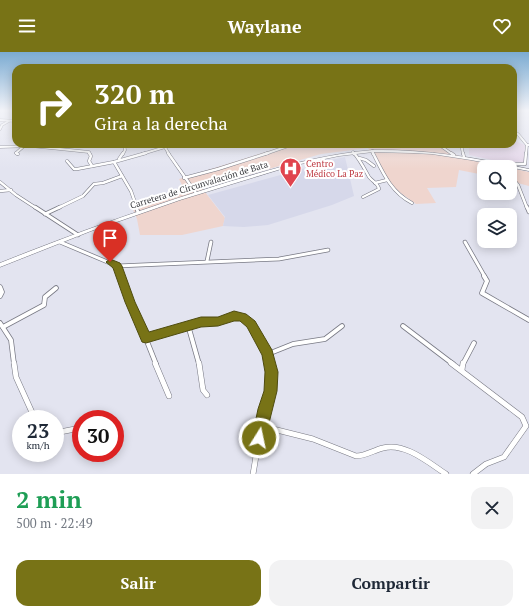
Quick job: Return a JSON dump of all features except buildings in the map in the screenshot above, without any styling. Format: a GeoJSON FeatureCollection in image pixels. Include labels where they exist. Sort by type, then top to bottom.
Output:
{"type":"FeatureCollection","features":[{"type":"Feature","properties":{"kind":"main road","name":"Carretera de Circunvalación de Bata"},"geometry":{"type":"LineString","coordinates":[[0,265],[138,212],[196,193],[310,160],[353,152],[405,151],[454,155],[479,160]]}},
{"type":"Feature","properties":{"kind":"main road","name":"Carretera de Circunvalación de Bata"},"geometry":{"type":"LineString","coordinates":[[517,168],[529,170]]}},
{"type":"Feature","properties":{"kind":"street"},"geometry":{"type":"LineString","coordinates":[[517,133],[528,145],[525,164],[517,164]]}},
{"type":"Feature","properties":{"kind":"street"},"geometry":{"type":"LineString","coordinates":[[0,147],[12,147]]}},
{"type":"Feature","properties":{"kind":"street"},"geometry":{"type":"LineString","coordinates":[[18,154],[16,153],[17,151],[22,148]]}},
{"type":"Feature","properties":{"kind":"street"},"geometry":{"type":"LineString","coordinates":[[47,148],[89,152],[91,156],[89,161],[92,166]]}},
{"type":"Feature","properties":{"kind":"street"},"geometry":{"type":"LineString","coordinates":[[115,162],[123,154],[124,148]]}},
{"type":"Feature","properties":{"kind":"street"},"geometry":{"type":"LineString","coordinates":[[67,161],[75,170],[115,162],[155,148]]}},
{"type":"Feature","properties":{"kind":"street"},"geometry":{"type":"LineString","coordinates":[[166,148],[184,178],[196,193]]}},
{"type":"Feature","properties":{"kind":"street"},"geometry":{"type":"LineString","coordinates":[[184,178],[278,148]]}},
{"type":"Feature","properties":{"kind":"street"},"geometry":{"type":"LineString","coordinates":[[444,148],[454,155]]}},
{"type":"Feature","properties":{"kind":"street"},"geometry":{"type":"LineString","coordinates":[[462,148],[464,157]]}},
{"type":"Feature","properties":{"kind":"street"},"geometry":{"type":"LineString","coordinates":[[372,151],[387,180],[400,196],[412,203]]}},
{"type":"Feature","properties":{"kind":"street"},"geometry":{"type":"LineString","coordinates":[[353,152],[361,162],[370,178],[378,185],[379,189],[364,197]]}},
{"type":"Feature","properties":{"kind":"street"},"geometry":{"type":"LineString","coordinates":[[356,157],[366,160],[374,166]]}},
{"type":"Feature","properties":{"kind":"street"},"geometry":{"type":"LineString","coordinates":[[115,162],[133,194],[138,212]]}},
{"type":"Feature","properties":{"kind":"street"},"geometry":{"type":"LineString","coordinates":[[46,214],[83,196],[94,184],[103,183],[122,176]]}},
{"type":"Feature","properties":{"kind":"street"},"geometry":{"type":"LineString","coordinates":[[375,183],[387,180]]}},
{"type":"Feature","properties":{"kind":"street"},"geometry":{"type":"LineString","coordinates":[[0,182],[16,195],[78,235]]}},
{"type":"Feature","properties":{"kind":"street"},"geometry":{"type":"LineString","coordinates":[[517,185],[529,212]]}},
{"type":"Feature","properties":{"kind":"street"},"geometry":{"type":"LineString","coordinates":[[0,191],[11,190]]}},
{"type":"Feature","properties":{"kind":"street"},"geometry":{"type":"LineString","coordinates":[[60,242],[117,266],[279,259],[328,250]]}},
{"type":"Feature","properties":{"kind":"street"},"geometry":{"type":"LineString","coordinates":[[207,261],[212,242]]}},
{"type":"Feature","properties":{"kind":"street"},"geometry":{"type":"LineString","coordinates":[[465,242],[487,281],[487,284],[481,292],[529,320]]}},
{"type":"Feature","properties":{"kind":"street"},"geometry":{"type":"LineString","coordinates":[[117,266],[130,302],[169,396]]}},
{"type":"Feature","properties":{"kind":"street"},"geometry":{"type":"LineString","coordinates":[[0,287],[2,292],[0,296]]}},
{"type":"Feature","properties":{"kind":"street"},"geometry":{"type":"LineString","coordinates":[[30,410],[16,377],[11,340],[1,325],[44,306],[45,297],[56,288]]}},
{"type":"Feature","properties":{"kind":"street"},"geometry":{"type":"LineString","coordinates":[[146,338],[201,322],[218,321],[234,316],[242,317],[248,321],[258,333],[271,364],[271,382],[261,426],[253,474]]}},
{"type":"Feature","properties":{"kind":"street"},"geometry":{"type":"LineString","coordinates":[[188,326],[200,368],[204,390],[207,394]]}},
{"type":"Feature","properties":{"kind":"street"},"geometry":{"type":"LineString","coordinates":[[268,354],[293,344],[324,339],[342,326]]}},
{"type":"Feature","properties":{"kind":"street"},"geometry":{"type":"LineString","coordinates":[[403,326],[435,348],[522,417],[526,423],[526,426],[504,457],[486,464],[473,474]]}},
{"type":"Feature","properties":{"kind":"street"},"geometry":{"type":"LineString","coordinates":[[462,370],[463,363],[473,350],[474,343]]}},
{"type":"Feature","properties":{"kind":"street"},"geometry":{"type":"LineString","coordinates":[[261,426],[320,441],[348,454],[358,456],[363,456],[378,449],[387,447],[399,449],[418,456],[446,474]]}},
{"type":"Feature","properties":{"kind":"shaded area"},"geometry":{"type":"Polygon","coordinates":[[[517,142],[525,145],[524,163],[517,162],[517,160],[492,160],[469,155],[469,148],[517,148],[517,142]]]}},
{"type":"Feature","properties":{"kind":"shaded area"},"geometry":{"type":"Polygon","coordinates":[[[278,148],[368,148],[321,154],[202,188],[225,218],[223,226],[182,235],[140,235],[137,219],[132,207],[185,191],[179,179],[278,148]]]}},
{"type":"Feature","properties":{"kind":"shaded area"},"geometry":{"type":"Polygon","coordinates":[[[368,148],[447,148],[461,158],[477,161],[477,174],[459,170],[456,187],[427,188],[436,203],[416,204],[391,186],[368,148]]]}},
{"type":"Feature","properties":{"kind":"shaded area","name":"Centro Médico La Paz"},"geometry":{"type":"Polygon","coordinates":[[[345,157],[354,196],[332,205],[268,225],[244,227],[223,226],[225,217],[208,195],[313,166],[312,164],[345,157]]]}},
{"type":"Feature","properties":{"kind":"shaded area"},"geometry":{"type":"Polygon","coordinates":[[[517,169],[529,172],[529,186],[517,183],[517,169]]]}},
{"type":"Feature","properties":{"kind":"place","name":"Centro Médico La Paz"},"geometry":{"type":"Point","coordinates":[291,188]}},
{"type":"Feature","properties":{"kind":"route"},"geometry":{"type":"LineString","coordinates":[[110,262],[117,266],[130,302],[146,338],[201,322],[218,321],[234,316],[242,317],[251,324],[258,333],[268,354],[272,372],[270,391],[264,409],[259,438]]}}]}
